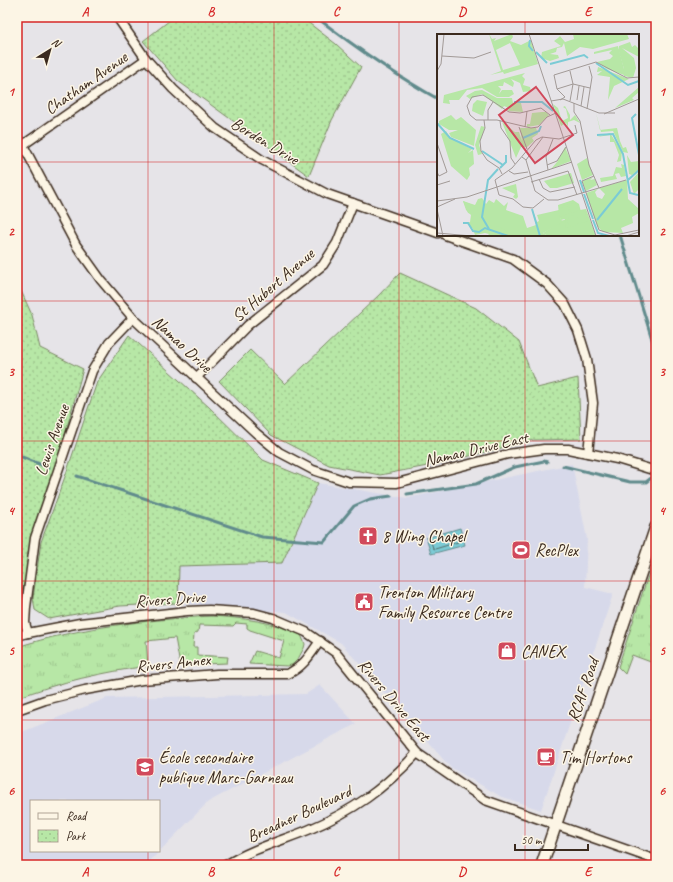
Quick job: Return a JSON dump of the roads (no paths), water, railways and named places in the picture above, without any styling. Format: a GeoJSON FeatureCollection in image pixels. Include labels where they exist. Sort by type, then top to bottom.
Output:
{"type":"FeatureCollection","features":[{"type":"Feature","properties":{"kind":"main road","name":"RCAF Road"},"geometry":{"type":"LineString","coordinates":[[542,865],[656,527]]}},
{"type":"Feature","properties":{"kind":"street","name":"Borden Drive"},"geometry":{"type":"LineString","coordinates":[[116,17],[146,59],[173,89],[215,128],[262,160],[327,194],[437,233]]}},
{"type":"Feature","properties":{"kind":"street","name":"Chatham Avenue"},"geometry":{"type":"LineString","coordinates":[[23,144],[146,59]]}},
{"type":"Feature","properties":{"kind":"street","name":"Namao Drive"},"geometry":{"type":"LineString","coordinates":[[17,138],[23,144],[76,245],[101,280],[132,318],[256,433],[280,452],[313,470],[349,482],[397,482]]}},
{"type":"Feature","properties":{"kind":"street","name":"St Hubert Avenue"},"geometry":{"type":"LineString","coordinates":[[196,378],[248,325],[323,266],[337,243],[353,203]]}},
{"type":"Feature","properties":{"kind":"street"},"geometry":{"type":"LineString","coordinates":[[448,236],[513,259],[547,284],[565,304],[578,330],[587,359],[593,403],[588,453]]}},
{"type":"Feature","properties":{"kind":"street","name":"Lewis Avenue"},"geometry":{"type":"LineString","coordinates":[[28,632],[24,623],[35,538],[92,371],[109,343],[132,318]]}},
{"type":"Feature","properties":{"kind":"street","name":"Namao Drive East"},"geometry":{"type":"LineString","coordinates":[[397,482],[508,454],[544,449],[568,449],[617,459],[653,470]]}},
{"type":"Feature","properties":{"kind":"street","name":"Rivers Drive"},"geometry":{"type":"LineString","coordinates":[[17,636],[28,632],[80,622],[150,614],[209,610],[254,613],[273,618],[306,632],[320,641]]}},
{"type":"Feature","properties":{"kind":"street","name":"Rivers Drive East"},"geometry":{"type":"LineString","coordinates":[[320,641],[336,653],[417,753],[484,800],[656,860]]}},
{"type":"Feature","properties":{"kind":"street","name":"Rivers Annex"},"geometry":{"type":"LineString","coordinates":[[17,710],[45,700],[85,690],[142,680],[217,674],[288,674],[305,662],[320,641]]}},
{"type":"Feature","properties":{"kind":"street","name":"Breadner Boulevard"},"geometry":{"type":"LineString","coordinates":[[226,865],[280,840],[337,817],[355,807],[393,778],[417,753]]}},
{"type":"Feature","properties":{"kind":"water"},"geometry":{"type":"Polygon","coordinates":[[[460,528],[465,545],[431,554],[426,538],[460,528]]]}},
{"type":"Feature","properties":{"kind":"waterway"},"geometry":{"type":"LineString","coordinates":[[316,17],[376,60],[437,98]]}},
{"type":"Feature","properties":{"kind":"waterway"},"geometry":{"type":"LineString","coordinates":[[620,236],[656,352]]}},
{"type":"Feature","properties":{"kind":"waterway"},"geometry":{"type":"LineString","coordinates":[[17,455],[49,468]]}},
{"type":"Feature","properties":{"kind":"waterway"},"geometry":{"type":"LineString","coordinates":[[407,494],[476,484],[515,467],[544,461],[547,462]]}},
{"type":"Feature","properties":{"kind":"waterway"},"geometry":{"type":"LineString","coordinates":[[563,466],[630,482],[646,482],[655,475],[656,466]]}},
{"type":"Feature","properties":{"kind":"waterway"},"geometry":{"type":"LineString","coordinates":[[77,476],[262,537],[324,542],[354,506],[370,499],[391,496]]}},
{"type":"Feature","properties":{"kind":"place","name":"8 Wing Chapel"},"geometry":{"type":"Point","coordinates":[368,536]}},
{"type":"Feature","properties":{"kind":"place","name":"RecPlex"},"geometry":{"type":"Point","coordinates":[521,550]}},
{"type":"Feature","properties":{"kind":"place","name":"Trenton Military Family Resource Centre"},"geometry":{"type":"Point","coordinates":[364,602]}},
{"type":"Feature","properties":{"kind":"place","name":"CANEX"},"geometry":{"type":"Point","coordinates":[507,651]}},
{"type":"Feature","properties":{"kind":"place","name":"Tim Hortons"},"geometry":{"type":"Point","coordinates":[546,757]}},
{"type":"Feature","properties":{"kind":"place","name":"École secondaire publique Marc-Garneau"},"geometry":{"type":"Point","coordinates":[145,767]}}]}
